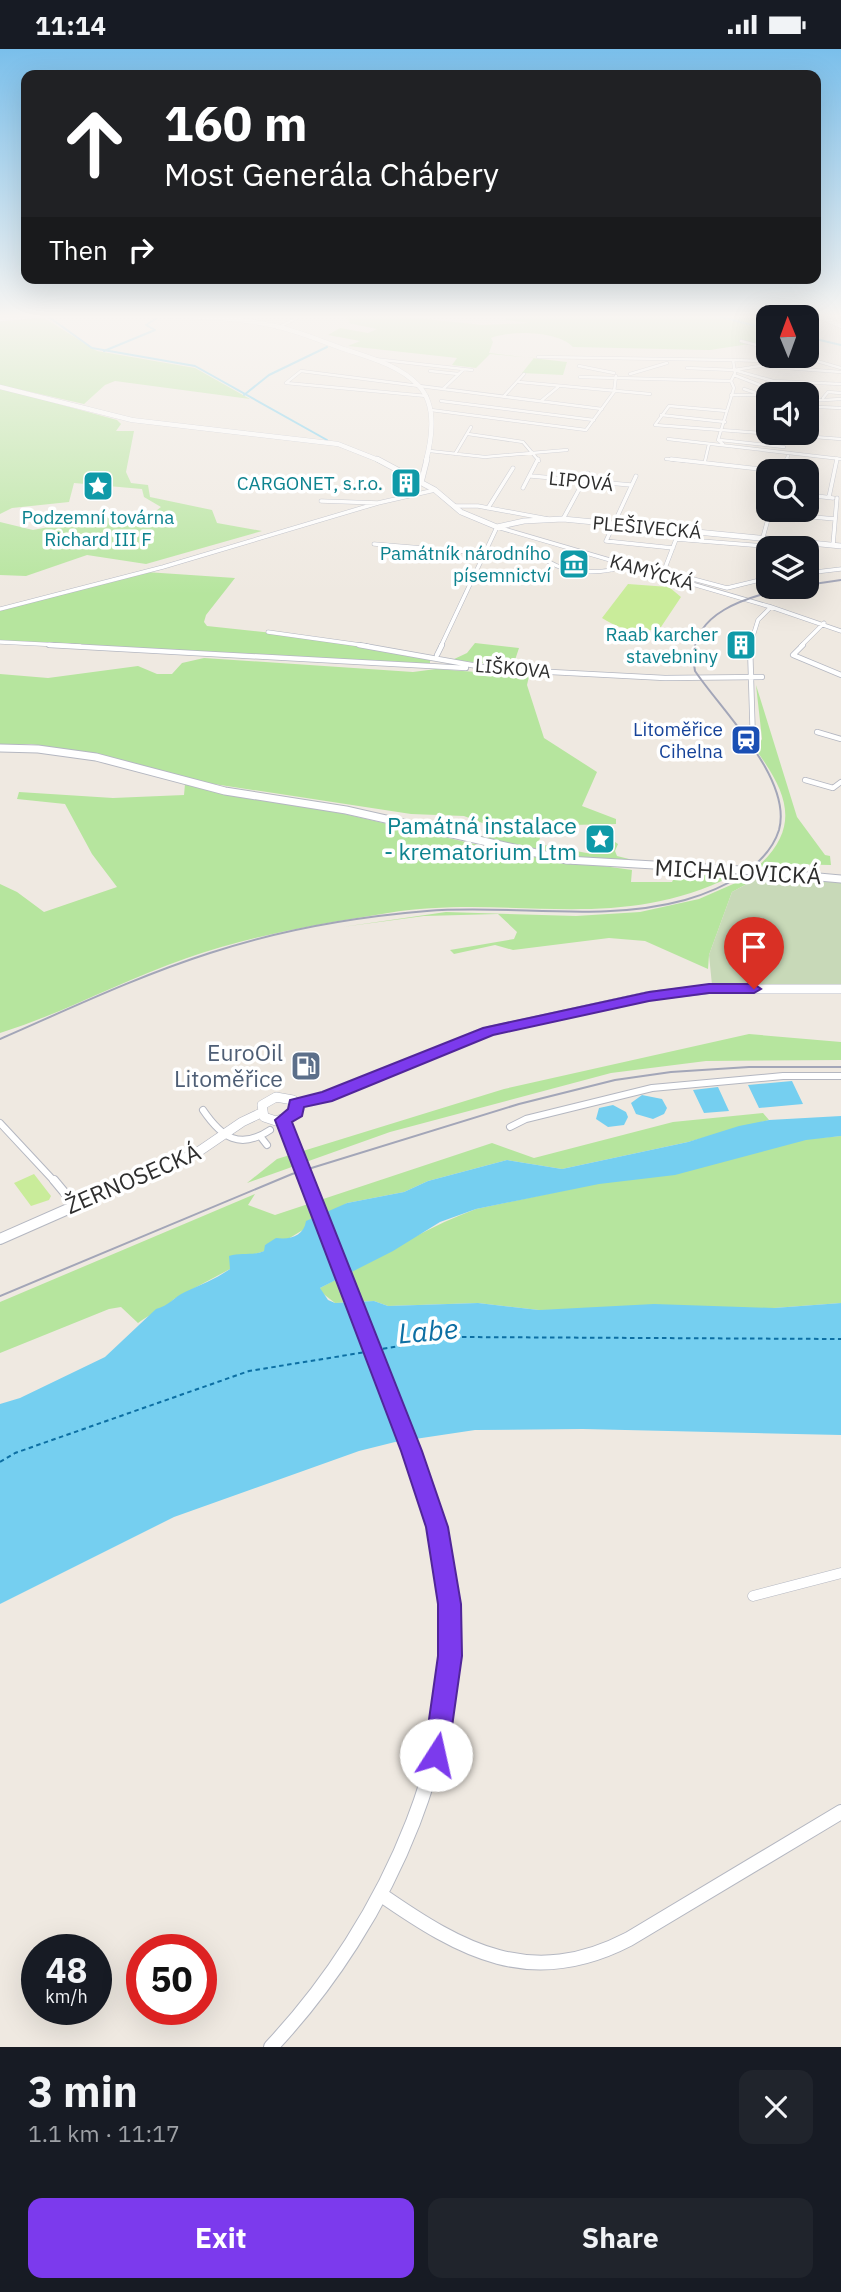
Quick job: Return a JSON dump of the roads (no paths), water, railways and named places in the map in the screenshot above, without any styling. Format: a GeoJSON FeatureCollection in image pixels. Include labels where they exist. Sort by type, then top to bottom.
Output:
{"type":"FeatureCollection","features":[{"type":"Feature","properties":{"kind":"street","name":"KAMÝCKÁ"},"geometry":{"type":"LineString","coordinates":[[85,408],[132,420],[338,444],[367,454],[435,490],[454,506],[497,527],[824,623],[841,631]]}},
{"type":"Feature","properties":{"kind":"street"},"geometry":{"type":"LineString","coordinates":[[473,416],[488,408]]}},
{"type":"Feature","properties":{"kind":"street"},"geometry":{"type":"LineString","coordinates":[[490,408],[594,420]]}},
{"type":"Feature","properties":{"kind":"street"},"geometry":{"type":"LineString","coordinates":[[597,408],[603,409]]}},
{"type":"Feature","properties":{"kind":"street"},"geometry":{"type":"LineString","coordinates":[[666,408],[655,425],[840,437]]}},
{"type":"Feature","properties":{"kind":"street"},"geometry":{"type":"LineString","coordinates":[[697,408],[727,411],[718,440]]}},
{"type":"Feature","properties":{"kind":"street"},"geometry":{"type":"LineString","coordinates":[[421,483],[429,451],[431,410],[586,431],[603,409]]}},
{"type":"Feature","properties":{"kind":"street"},"geometry":{"type":"LineString","coordinates":[[661,415],[725,422]]}},
{"type":"Feature","properties":{"kind":"street"},"geometry":{"type":"LineString","coordinates":[[455,454],[471,427]]}},
{"type":"Feature","properties":{"kind":"street"},"geometry":{"type":"LineString","coordinates":[[468,434],[521,442],[533,453],[539,461],[523,488]]}},
{"type":"Feature","properties":{"kind":"street"},"geometry":{"type":"LineString","coordinates":[[668,439],[839,459],[829,497]]}},
{"type":"Feature","properties":{"kind":"street"},"geometry":{"type":"LineString","coordinates":[[718,440],[728,446]]}},
{"type":"Feature","properties":{"kind":"street"},"geometry":{"type":"LineString","coordinates":[[718,440],[784,447]]}},
{"type":"Feature","properties":{"kind":"street"},"geometry":{"type":"LineString","coordinates":[[705,462],[709,444]]}},
{"type":"Feature","properties":{"kind":"street"},"geometry":{"type":"LineString","coordinates":[[429,451],[493,457],[567,450]]}},
{"type":"Feature","properties":{"kind":"street"},"geometry":{"type":"LineString","coordinates":[[787,459],[789,453]]}},
{"type":"Feature","properties":{"kind":"street"},"geometry":{"type":"LineString","coordinates":[[666,459],[756,468]]}},
{"type":"Feature","properties":{"kind":"street"},"geometry":{"type":"LineString","coordinates":[[488,508],[513,468]]}},
{"type":"Feature","properties":{"kind":"street"},"geometry":{"type":"LineString","coordinates":[[563,519],[588,473]]}},
{"type":"Feature","properties":{"kind":"street","name":"LIPOVÁ"},"geometry":{"type":"LineString","coordinates":[[531,476],[631,485]]}},
{"type":"Feature","properties":{"kind":"street"},"geometry":{"type":"LineString","coordinates":[[636,476],[606,541],[673,548]]}},
{"type":"Feature","properties":{"kind":"street"},"geometry":{"type":"LineString","coordinates":[[0,609],[163,567],[378,503],[435,490]]}},
{"type":"Feature","properties":{"kind":"street"},"geometry":{"type":"LineString","coordinates":[[819,496],[839,498],[833,545]]}},
{"type":"Feature","properties":{"kind":"street"},"geometry":{"type":"LineString","coordinates":[[321,501],[378,503]]}},
{"type":"Feature","properties":{"kind":"street","name":"PLEŠIVECKÁ"},"geometry":{"type":"LineString","coordinates":[[454,506],[488,508],[548,519],[756,536]]}},
{"type":"Feature","properties":{"kind":"street"},"geometry":{"type":"LineString","coordinates":[[819,517],[835,519]]}},
{"type":"Feature","properties":{"kind":"street"},"geometry":{"type":"LineString","coordinates":[[437,655],[497,527],[548,519]]}},
{"type":"Feature","properties":{"kind":"street"},"geometry":{"type":"LineString","coordinates":[[680,529],[665,571],[713,585],[736,588],[756,582]]}},
{"type":"Feature","properties":{"kind":"street"},"geometry":{"type":"LineString","coordinates":[[676,539],[756,545]]}},
{"type":"Feature","properties":{"kind":"street","name":"PLEŠIVECKÁ"},"geometry":{"type":"LineString","coordinates":[[819,543],[841,546]]}},
{"type":"Feature","properties":{"kind":"street"},"geometry":{"type":"LineString","coordinates":[[373,544],[544,558],[555,567],[610,572],[627,565]]}},
{"type":"Feature","properties":{"kind":"street"},"geometry":{"type":"LineString","coordinates":[[819,572],[841,569]]}},
{"type":"Feature","properties":{"kind":"street"},"geometry":{"type":"LineString","coordinates":[[708,589],[713,585]]}},
{"type":"Feature","properties":{"kind":"street"},"geometry":{"type":"LineString","coordinates":[[753,743],[755,727],[748,679],[755,630],[762,615],[771,607]]}},
{"type":"Feature","properties":{"kind":"street"},"geometry":{"type":"LineString","coordinates":[[824,623],[793,655],[841,675]]}},
{"type":"Feature","properties":{"kind":"street","name":"LIŠKOVA"},"geometry":{"type":"LineString","coordinates":[[268,632],[321,638],[494,669],[666,678],[762,677]]}},
{"type":"Feature","properties":{"kind":"street"},"geometry":{"type":"LineString","coordinates":[[0,642],[494,669]]}},
{"type":"Feature","properties":{"kind":"street"},"geometry":{"type":"LineString","coordinates":[[817,733],[841,739]]}},
{"type":"Feature","properties":{"kind":"street","name":"MICHALOVICKÁ"},"geometry":{"type":"LineString","coordinates":[[0,748],[83,755],[225,791],[346,810],[566,860],[841,879]]}},
{"type":"Feature","properties":{"kind":"street"},"geometry":{"type":"LineString","coordinates":[[805,780],[833,788],[841,782]]}},
{"type":"Feature","properties":{"kind":"street","name":"ŽERNOSECKÁ"},"geometry":{"type":"LineString","coordinates":[[0,1239],[74,1204],[201,1151],[240,1121],[261,1113],[262,1105],[276,1097],[288,1098],[296,1104],[326,1097],[489,1031],[649,996],[709,989],[841,989]]}},
{"type":"Feature","properties":{"kind":"street"},"geometry":{"type":"LineString","coordinates":[[510,1127],[526,1119],[652,1088],[783,1076],[841,1076]]}},
{"type":"Feature","properties":{"kind":"street"},"geometry":{"type":"LineString","coordinates":[[261,1113],[270,1120],[283,1120],[296,1112],[296,1104]]}},
{"type":"Feature","properties":{"kind":"street"},"geometry":{"type":"LineString","coordinates":[[203,1110],[223,1133],[239,1142],[270,1130]]}},
{"type":"Feature","properties":{"kind":"street"},"geometry":{"type":"LineString","coordinates":[[271,2047],[328,1978],[380,1894],[436,1755],[448,1682],[449,1604],[433,1513],[283,1120]]}},
{"type":"Feature","properties":{"kind":"street"},"geometry":{"type":"LineString","coordinates":[[0,1123],[30,1151],[74,1204]]}},
{"type":"Feature","properties":{"kind":"street"},"geometry":{"type":"LineString","coordinates":[[260,1136],[268,1145]]}},
{"type":"Feature","properties":{"kind":"street"},"geometry":{"type":"LineString","coordinates":[[753,1596],[841,1573]]}},
{"type":"Feature","properties":{"kind":"street"},"geometry":{"type":"LineString","coordinates":[[380,1894],[428,1926],[462,1945],[494,1958],[524,1964],[558,1963],[597,1954],[634,1935],[841,1812]]}},
{"type":"Feature","properties":{"kind":"water"},"geometry":{"type":"Polygon","coordinates":[[[792,1081],[803,1104],[759,1108],[748,1085],[792,1081]]]}},
{"type":"Feature","properties":{"kind":"water"},"geometry":{"type":"Polygon","coordinates":[[[718,1087],[729,1111],[704,1113],[693,1090],[718,1087]]]}},
{"type":"Feature","properties":{"kind":"water"},"geometry":{"type":"Polygon","coordinates":[[[642,1095],[662,1099],[667,1108],[664,1114],[653,1119],[636,1114],[631,1103],[642,1095]]]}},
{"type":"Feature","properties":{"kind":"water"},"geometry":{"type":"Polygon","coordinates":[[[613,1105],[626,1112],[628,1117],[624,1125],[608,1127],[596,1119],[599,1108],[613,1105]]]}},
{"type":"Feature","properties":{"kind":"water","name":"Labe"},"geometry":{"type":"Polygon","coordinates":[[[841,1116],[841,1136],[806,1140],[675,1175],[599,1184],[476,1209],[440,1222],[393,1251],[320,1288],[328,1300],[335,1303],[374,1301],[388,1306],[478,1303],[539,1310],[654,1304],[774,1308],[841,1303],[841,1435],[583,1429],[475,1430],[395,1442],[359,1451],[174,1517],[0,1604],[0,1404],[20,1398],[105,1357],[156,1309],[230,1269],[229,1256],[264,1251],[265,1245],[276,1238],[296,1236],[306,1221],[347,1203],[404,1192],[428,1181],[507,1160],[562,1169],[688,1142],[769,1120],[841,1116]]]}},
{"type":"Feature","properties":{"kind":"waterway"},"geometry":{"type":"LineString","coordinates":[[270,408],[327,440]]}},
{"type":"Feature","properties":{"kind":"railway"},"geometry":{"type":"LineString","coordinates":[[819,583],[841,580]]}},
{"type":"Feature","properties":{"kind":"railway"},"geometry":{"type":"LineString","coordinates":[[0,1039],[183,962],[290,931],[427,911],[459,909],[589,912],[653,907],[713,890],[741,875],[764,856],[773,844],[779,830],[780,810],[775,789],[752,746],[695,671],[694,651],[699,634],[710,620],[741,601],[756,596]]}},
{"type":"Feature","properties":{"kind":"railway"},"geometry":{"type":"LineString","coordinates":[[0,1296],[292,1174],[519,1104],[615,1080],[671,1072],[749,1067],[841,1067]]}},
{"type":"Feature","properties":{"kind":"place","name":"CARGONET, s.r.o."},"geometry":{"type":"Point","coordinates":[406,483]}},
{"type":"Feature","properties":{"kind":"place","name":"Podzemní továrna Richard III F"},"geometry":{"type":"Point","coordinates":[98,486]}},
{"type":"Feature","properties":{"kind":"place","name":"Památník národního písemnictví"},"geometry":{"type":"Point","coordinates":[574,564]}},
{"type":"Feature","properties":{"kind":"place","name":"Raab karcher stavebniny"},"geometry":{"type":"Point","coordinates":[741,645]}},
{"type":"Feature","properties":{"kind":"place","name":"Litoměřice Cihelna"},"geometry":{"type":"Point","coordinates":[746,740]}},
{"type":"Feature","properties":{"kind":"place","name":"Památná instalace - krematorium Ltm"},"geometry":{"type":"Point","coordinates":[600,839]}},
{"type":"Feature","properties":{"kind":"place","name":"EuroOil Litoměřice"},"geometry":{"type":"Point","coordinates":[306,1066]}}]}
